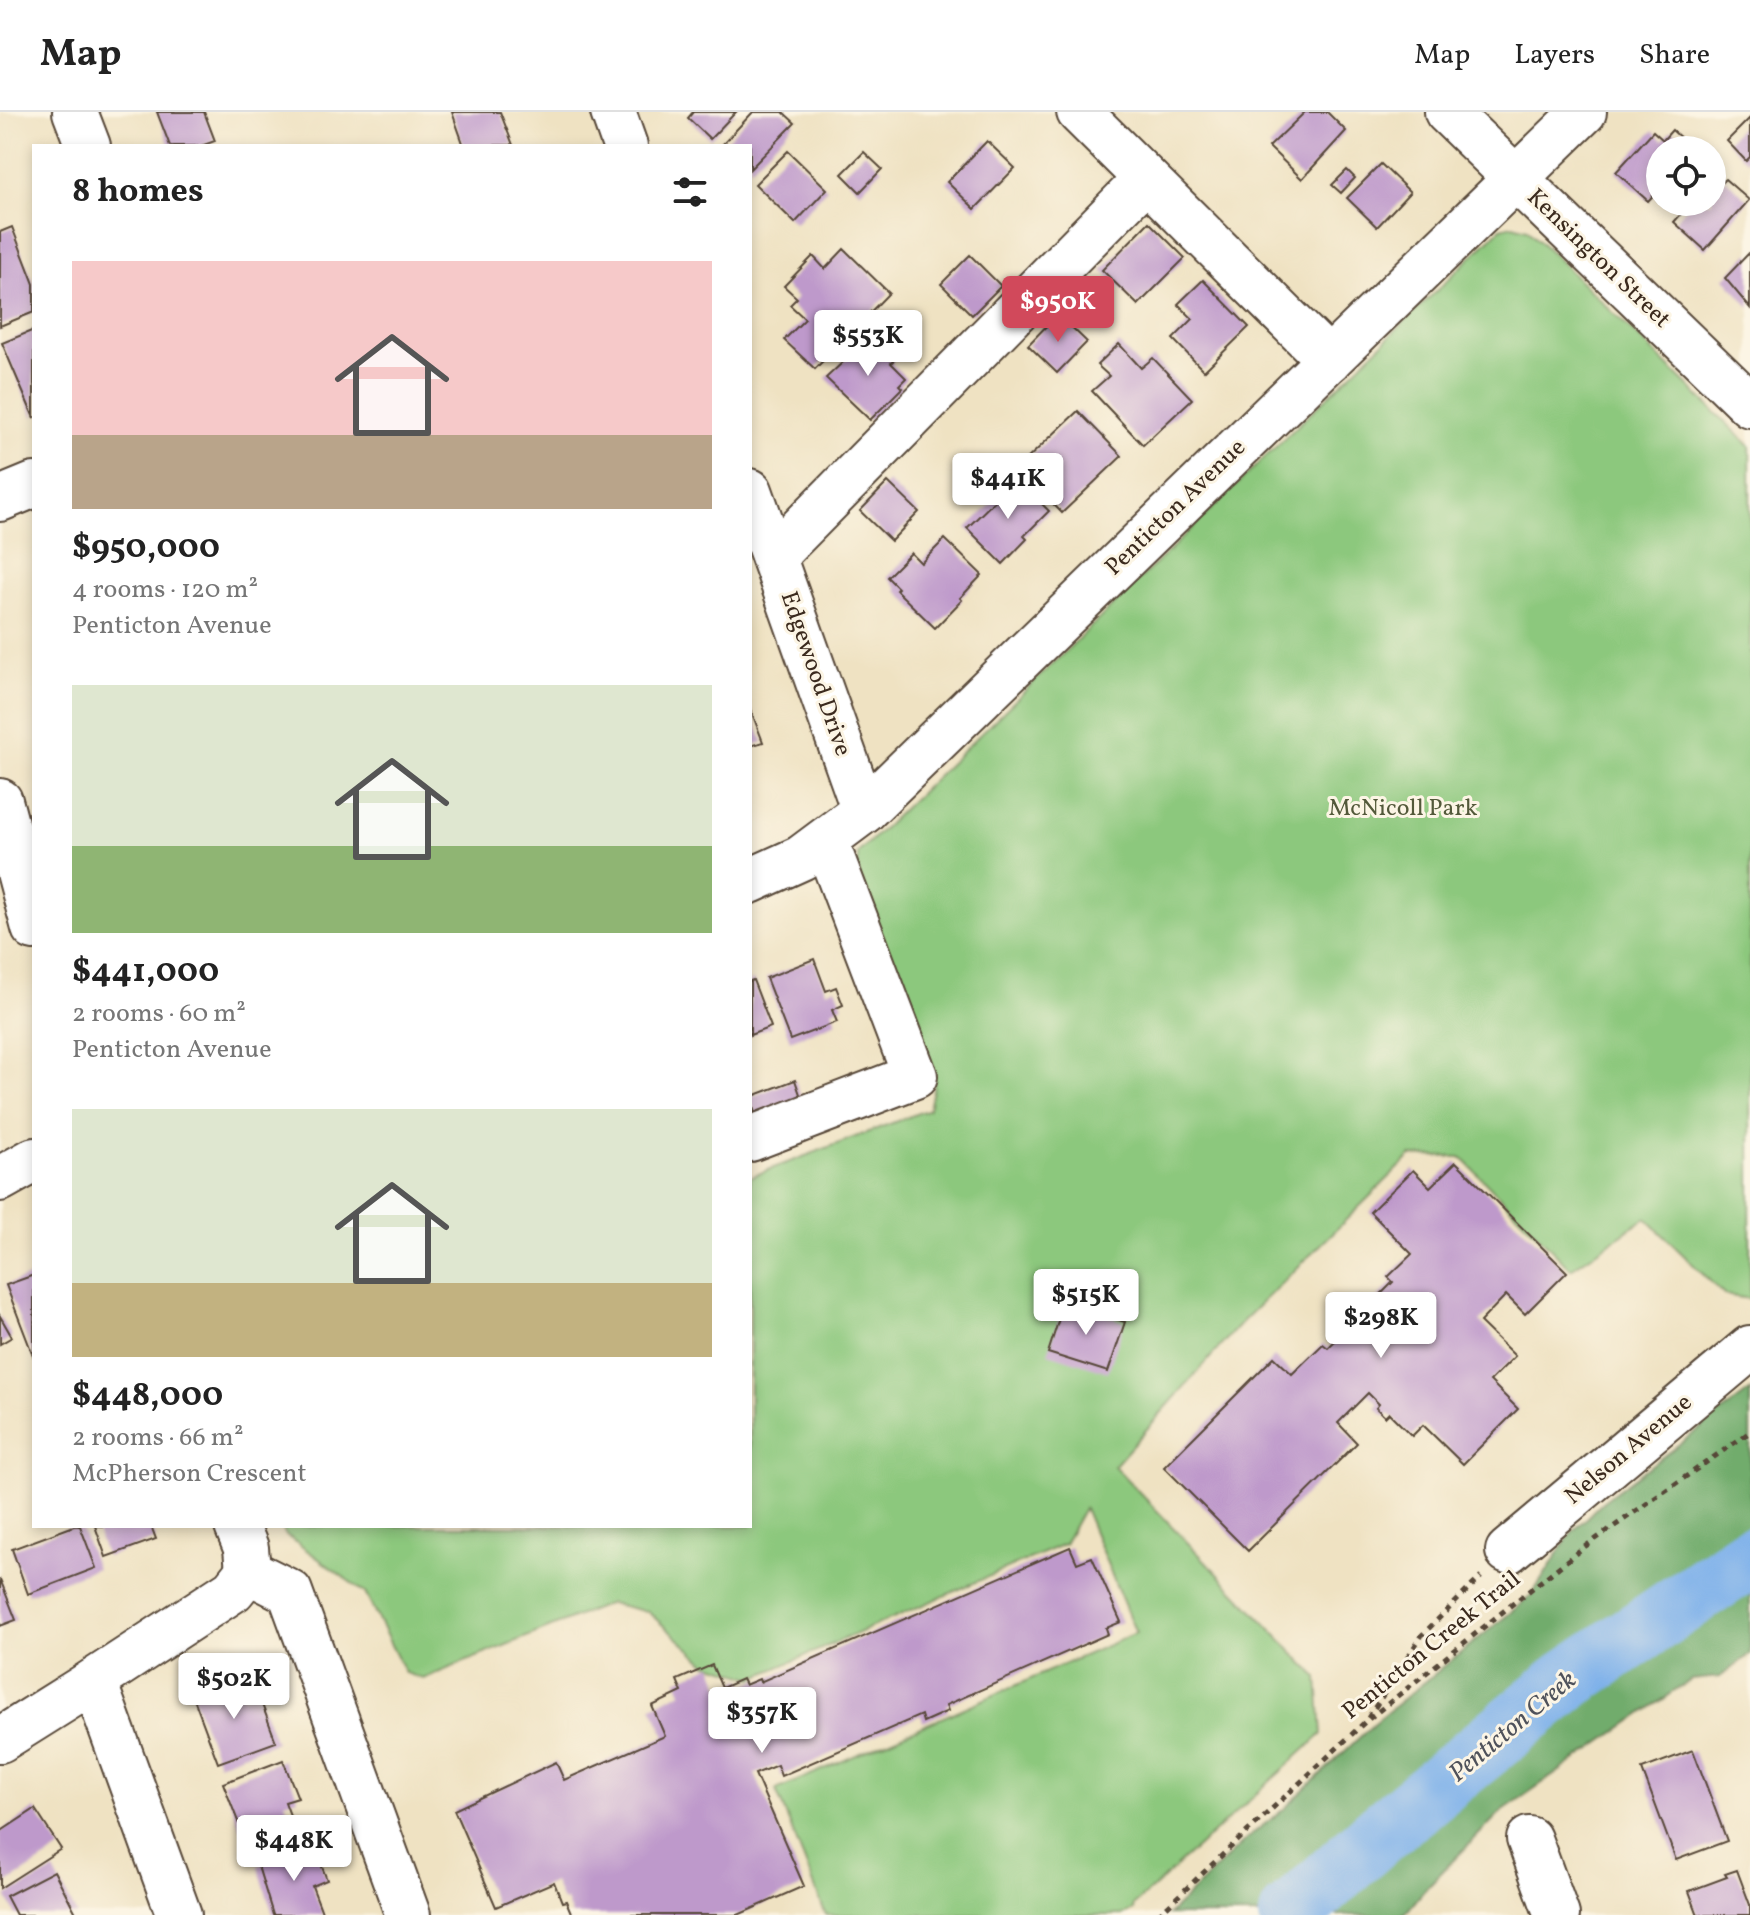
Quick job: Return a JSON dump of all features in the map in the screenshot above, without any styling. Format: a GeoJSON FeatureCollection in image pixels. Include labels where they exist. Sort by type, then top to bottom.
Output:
{"type":"FeatureCollection","features":[{"type":"Feature","properties":{"kind":"street"},"geometry":{"type":"LineString","coordinates":[[75,112],[87,144]]}},
{"type":"Feature","properties":{"kind":"street"},"geometry":{"type":"LineString","coordinates":[[613,112],[624,144]]}},
{"type":"Feature","properties":{"kind":"street"},"geometry":{"type":"LineString","coordinates":[[1079,112],[1329,360]]}},
{"type":"Feature","properties":{"kind":"street","name":"Kensington Street"},"geometry":{"type":"LineString","coordinates":[[1447,112],[1750,405]]}},
{"type":"Feature","properties":{"kind":"street","name":"Penticton Avenue"},"geometry":{"type":"LineString","coordinates":[[752,880],[801,858],[864,811],[1584,112]]}},
{"type":"Feature","properties":{"kind":"street"},"geometry":{"type":"LineString","coordinates":[[774,556],[1146,179]]}},
{"type":"Feature","properties":{"kind":"street"},"geometry":{"type":"LineString","coordinates":[[0,499],[32,486]]}},
{"type":"Feature","properties":{"kind":"street","name":"Edgewood Drive"},"geometry":{"type":"LineString","coordinates":[[753,509],[774,556],[864,811]]}},
{"type":"Feature","properties":{"kind":"street"},"geometry":{"type":"LineString","coordinates":[[12,802],[32,917]]}},
{"type":"Feature","properties":{"kind":"street"},"geometry":{"type":"LineString","coordinates":[[752,1138],[915,1076],[826,842]]}},
{"type":"Feature","properties":{"kind":"street"},"geometry":{"type":"LineString","coordinates":[[0,1179],[32,1161]]}},
{"type":"Feature","properties":{"kind":"street","name":"Nelson Avenue"},"geometry":{"type":"LineString","coordinates":[[1508,1551],[1750,1348]]}},
{"type":"Feature","properties":{"kind":"street"},"geometry":{"type":"LineString","coordinates":[[0,1740],[233,1590],[248,1571],[246,1548],[238,1528]]}},
{"type":"Feature","properties":{"kind":"street"},"geometry":{"type":"LineString","coordinates":[[248,1571],[290,1592],[408,1915]]}},
{"type":"Feature","properties":{"kind":"street"},"geometry":{"type":"LineString","coordinates":[[94,1681],[179,1915]]}},
{"type":"Feature","properties":{"kind":"street"},"geometry":{"type":"LineString","coordinates":[[1529,1839],[1557,1915]]}},
{"type":"Feature","properties":{"kind":"path","name":"Penticton Creek Trail"},"geometry":{"type":"LineString","coordinates":[[1158,1915],[1365,1722],[1580,1550],[1750,1432]]}},
{"type":"Feature","properties":{"kind":"path"},"geometry":{"type":"LineString","coordinates":[[1365,1722],[1422,1635],[1508,1551]]}},
{"type":"Feature","properties":{"kind":"green space","name":"McNicoll Park"},"geometry":{"type":"Polygon","coordinates":[[[1513,225],[1527,229],[1750,446],[1750,1299],[1724,1295],[1646,1218],[1571,1269],[1461,1157],[1411,1156],[1241,1323],[1114,1466],[1318,1678],[1322,1734],[1133,1906],[1134,1910],[1122,1915],[826,1915],[776,1790],[1136,1633],[1084,1508],[1064,1544],[754,1678],[706,1663],[648,1612],[610,1603],[423,1679],[405,1673],[365,1593],[285,1534],[283,1528],[752,1528],[752,1176],[929,1109],[934,1085],[858,885],[858,853],[1501,228],[1513,225]]]}},
{"type":"Feature","properties":{"kind":"green space"},"geometry":{"type":"Polygon","coordinates":[[[1750,1391],[1750,1654],[1720,1677],[1691,1680],[1502,1811],[1426,1888],[1404,1915],[1168,1915],[1380,1718],[1531,1596],[1572,1532],[1602,1502],[1750,1391]]]}},
{"type":"Feature","properties":{"kind":"building"},"geometry":{"type":"Polygon","coordinates":[[[157,112],[204,112],[215,141],[207,144],[169,144],[157,112]]]}},
{"type":"Feature","properties":{"kind":"building"},"geometry":{"type":"Polygon","coordinates":[[[452,112],[500,112],[513,144],[463,144],[452,112]]]}},
{"type":"Feature","properties":{"kind":"building"},"geometry":{"type":"Polygon","coordinates":[[[693,112],[736,112],[710,139],[688,118],[693,112]]]}},
{"type":"Feature","properties":{"kind":"building"},"geometry":{"type":"Polygon","coordinates":[[[753,112],[783,112],[795,123],[752,167],[752,144],[723,144],[753,112]]]}},
{"type":"Feature","properties":{"kind":"building"},"geometry":{"type":"Polygon","coordinates":[[[1305,112],[1327,112],[1346,131],[1302,179],[1269,147],[1305,112]]]}},
{"type":"Feature","properties":{"kind":"building"},"geometry":{"type":"Polygon","coordinates":[[[1750,118],[1750,157],[1746,161],[1727,141],[1750,118]]]}},
{"type":"Feature","properties":{"kind":"building"},"geometry":{"type":"Polygon","coordinates":[[[1646,139],[1646,199],[1616,172],[1646,139]]]}},
{"type":"Feature","properties":{"kind":"building"},"geometry":{"type":"Polygon","coordinates":[[[987,141],[1015,168],[975,209],[947,182],[987,141]]]}},
{"type":"Feature","properties":{"kind":"building"},"geometry":{"type":"Polygon","coordinates":[[[788,151],[827,189],[795,223],[755,184],[788,151]]]}},
{"type":"Feature","properties":{"kind":"building"},"geometry":{"type":"Polygon","coordinates":[[[864,152],[882,169],[860,192],[842,174],[864,152]]]}},
{"type":"Feature","properties":{"kind":"building"},"geometry":{"type":"Polygon","coordinates":[[[1381,164],[1410,192],[1377,227],[1347,198],[1381,164]]]}},
{"type":"Feature","properties":{"kind":"building"},"geometry":{"type":"Polygon","coordinates":[[[1347,170],[1355,178],[1341,193],[1332,185],[1347,170]]]}},
{"type":"Feature","properties":{"kind":"building"},"geometry":{"type":"Polygon","coordinates":[[[1726,180],[1749,200],[1705,250],[1674,222],[1679,216],[1726,216],[1726,180]]]}},
{"type":"Feature","properties":{"kind":"building"},"geometry":{"type":"Polygon","coordinates":[[[1149,222],[1185,258],[1138,305],[1102,270],[1149,222]]]}},
{"type":"Feature","properties":{"kind":"building"},"geometry":{"type":"Polygon","coordinates":[[[12,227],[32,279],[32,313],[0,326],[0,232],[12,227]]]}},
{"type":"Feature","properties":{"kind":"building"},"geometry":{"type":"Polygon","coordinates":[[[844,249],[889,293],[815,369],[784,340],[805,319],[790,305],[797,298],[784,286],[813,256],[825,269],[844,249]]]}},
{"type":"Feature","properties":{"kind":"building"},"geometry":{"type":"Polygon","coordinates":[[[1750,252],[1750,308],[1725,278],[1750,252]]]}},
{"type":"Feature","properties":{"kind":"building"},"geometry":{"type":"Polygon","coordinates":[[[970,255],[1001,286],[972,315],[941,284],[970,255]]]}},
{"type":"Feature","properties":{"kind":"building"},"geometry":{"type":"Polygon","coordinates":[[[1203,280],[1249,327],[1204,371],[1173,339],[1193,319],[1178,304],[1203,280]]]}},
{"type":"Feature","properties":{"kind":"building"},"geometry":{"type":"Polygon","coordinates":[[[1058,314],[1087,342],[1057,373],[1028,345],[1058,314]]]}},
{"type":"Feature","properties":{"kind":"building"},"geometry":{"type":"Polygon","coordinates":[[[32,331],[32,413],[2,343],[32,331]]]}},
{"type":"Feature","properties":{"kind":"building"},"geometry":{"type":"Polygon","coordinates":[[[872,335],[896,358],[891,363],[906,378],[899,385],[902,388],[870,420],[826,378],[872,335]]]}},
{"type":"Feature","properties":{"kind":"building"},"geometry":{"type":"Polygon","coordinates":[[[1119,344],[1141,368],[1153,358],[1192,399],[1143,445],[1092,391],[1109,376],[1097,365],[1119,344]]]}},
{"type":"Feature","properties":{"kind":"building"},"geometry":{"type":"Polygon","coordinates":[[[1078,411],[1122,456],[1062,513],[1029,479],[1037,472],[1026,460],[1078,411]]]}},
{"type":"Feature","properties":{"kind":"building"},"geometry":{"type":"Polygon","coordinates":[[[1017,479],[1049,511],[1024,536],[1027,539],[1003,564],[967,528],[1017,479]]]}},
{"type":"Feature","properties":{"kind":"building"},"geometry":{"type":"Polygon","coordinates":[[[888,482],[919,512],[891,541],[860,511],[888,482]]]}},
{"type":"Feature","properties":{"kind":"building"},"geometry":{"type":"Polygon","coordinates":[[[945,539],[982,575],[935,628],[887,577],[911,553],[921,563],[945,539]]]}},
{"type":"Feature","properties":{"kind":"building"},"geometry":{"type":"Polygon","coordinates":[[[752,713],[763,742],[752,745],[752,713]]]}},
{"type":"Feature","properties":{"kind":"building"},"geometry":{"type":"Polygon","coordinates":[[[814,959],[826,991],[836,987],[843,1005],[832,1010],[837,1022],[790,1040],[766,978],[814,959]]]}},
{"type":"Feature","properties":{"kind":"building"},"geometry":{"type":"Polygon","coordinates":[[[752,980],[771,1027],[752,1034],[752,980]]]}},
{"type":"Feature","properties":{"kind":"building"},"geometry":{"type":"Polygon","coordinates":[[[795,1080],[803,1103],[757,1120],[752,1096],[795,1080]]]}},
{"type":"Feature","properties":{"kind":"building"},"geometry":{"type":"Polygon","coordinates":[[[1456,1162],[1567,1272],[1525,1314],[1506,1295],[1480,1322],[1515,1356],[1490,1381],[1518,1409],[1463,1464],[1423,1425],[1412,1436],[1389,1413],[1385,1417],[1376,1408],[1379,1404],[1368,1393],[1338,1423],[1357,1443],[1248,1551],[1164,1467],[1274,1357],[1292,1374],[1323,1344],[1328,1348],[1393,1282],[1388,1277],[1412,1254],[1370,1212],[1413,1170],[1430,1187],[1456,1162]]]}},
{"type":"Feature","properties":{"kind":"building"},"geometry":{"type":"Polygon","coordinates":[[[32,1276],[32,1353],[6,1285],[32,1276]]]}},
{"type":"Feature","properties":{"kind":"building"},"geometry":{"type":"Polygon","coordinates":[[[1064,1303],[1125,1322],[1108,1372],[1048,1353],[1064,1303]]]}},
{"type":"Feature","properties":{"kind":"building"},"geometry":{"type":"Polygon","coordinates":[[[0,1316],[12,1337],[0,1344],[0,1316]]]}},
{"type":"Feature","properties":{"kind":"building"},"geometry":{"type":"Polygon","coordinates":[[[69,1528],[81,1528],[96,1568],[28,1594],[12,1549],[69,1528]]]}},
{"type":"Feature","properties":{"kind":"building"},"geometry":{"type":"Polygon","coordinates":[[[96,1528],[152,1528],[156,1539],[106,1557],[96,1528]]]}},
{"type":"Feature","properties":{"kind":"building"},"geometry":{"type":"Polygon","coordinates":[[[1070,1547],[1077,1563],[1092,1557],[1121,1622],[1106,1628],[1108,1634],[946,1705],[948,1711],[923,1722],[921,1715],[781,1776],[777,1765],[755,1774],[804,1886],[738,1915],[572,1915],[566,1901],[562,1902],[554,1882],[496,1907],[454,1810],[556,1762],[564,1780],[665,1736],[652,1706],[682,1692],[677,1680],[712,1665],[722,1688],[742,1679],[745,1685],[759,1679],[760,1682],[1070,1547]]]}},
{"type":"Feature","properties":{"kind":"building"},"geometry":{"type":"Polygon","coordinates":[[[0,1579],[16,1620],[0,1626],[0,1579]]]}},
{"type":"Feature","properties":{"kind":"building"},"geometry":{"type":"Polygon","coordinates":[[[237,1680],[243,1697],[257,1691],[276,1742],[218,1763],[193,1696],[237,1680]]]}},
{"type":"Feature","properties":{"kind":"building"},"geometry":{"type":"Polygon","coordinates":[[[1693,1750],[1727,1841],[1676,1860],[1642,1769],[1693,1750]]]}},
{"type":"Feature","properties":{"kind":"building"},"geometry":{"type":"Polygon","coordinates":[[[283,1760],[298,1798],[285,1802],[295,1829],[248,1847],[223,1783],[283,1760]]]}},
{"type":"Feature","properties":{"kind":"building"},"geometry":{"type":"Polygon","coordinates":[[[35,1809],[61,1849],[0,1888],[0,1832],[35,1809]]]}},
{"type":"Feature","properties":{"kind":"building"},"geometry":{"type":"Polygon","coordinates":[[[314,1846],[327,1880],[312,1886],[323,1915],[273,1915],[258,1866],[314,1846]]]}},
{"type":"Feature","properties":{"kind":"building"},"geometry":{"type":"Polygon","coordinates":[[[1737,1870],[1750,1905],[1750,1915],[1698,1915],[1689,1891],[1727,1877],[1725,1874],[1737,1870]]]}},
{"type":"Feature","properties":{"kind":"building"},"geometry":{"type":"Polygon","coordinates":[[[54,1871],[77,1915],[16,1915],[6,1896],[54,1871]]]}},
{"type":"Feature","properties":{"kind":"waterway","name":"Penticton Creek"},"geometry":{"type":"LineString","coordinates":[[1290,1915],[1382,1832],[1568,1680],[1750,1557]]}}]}
